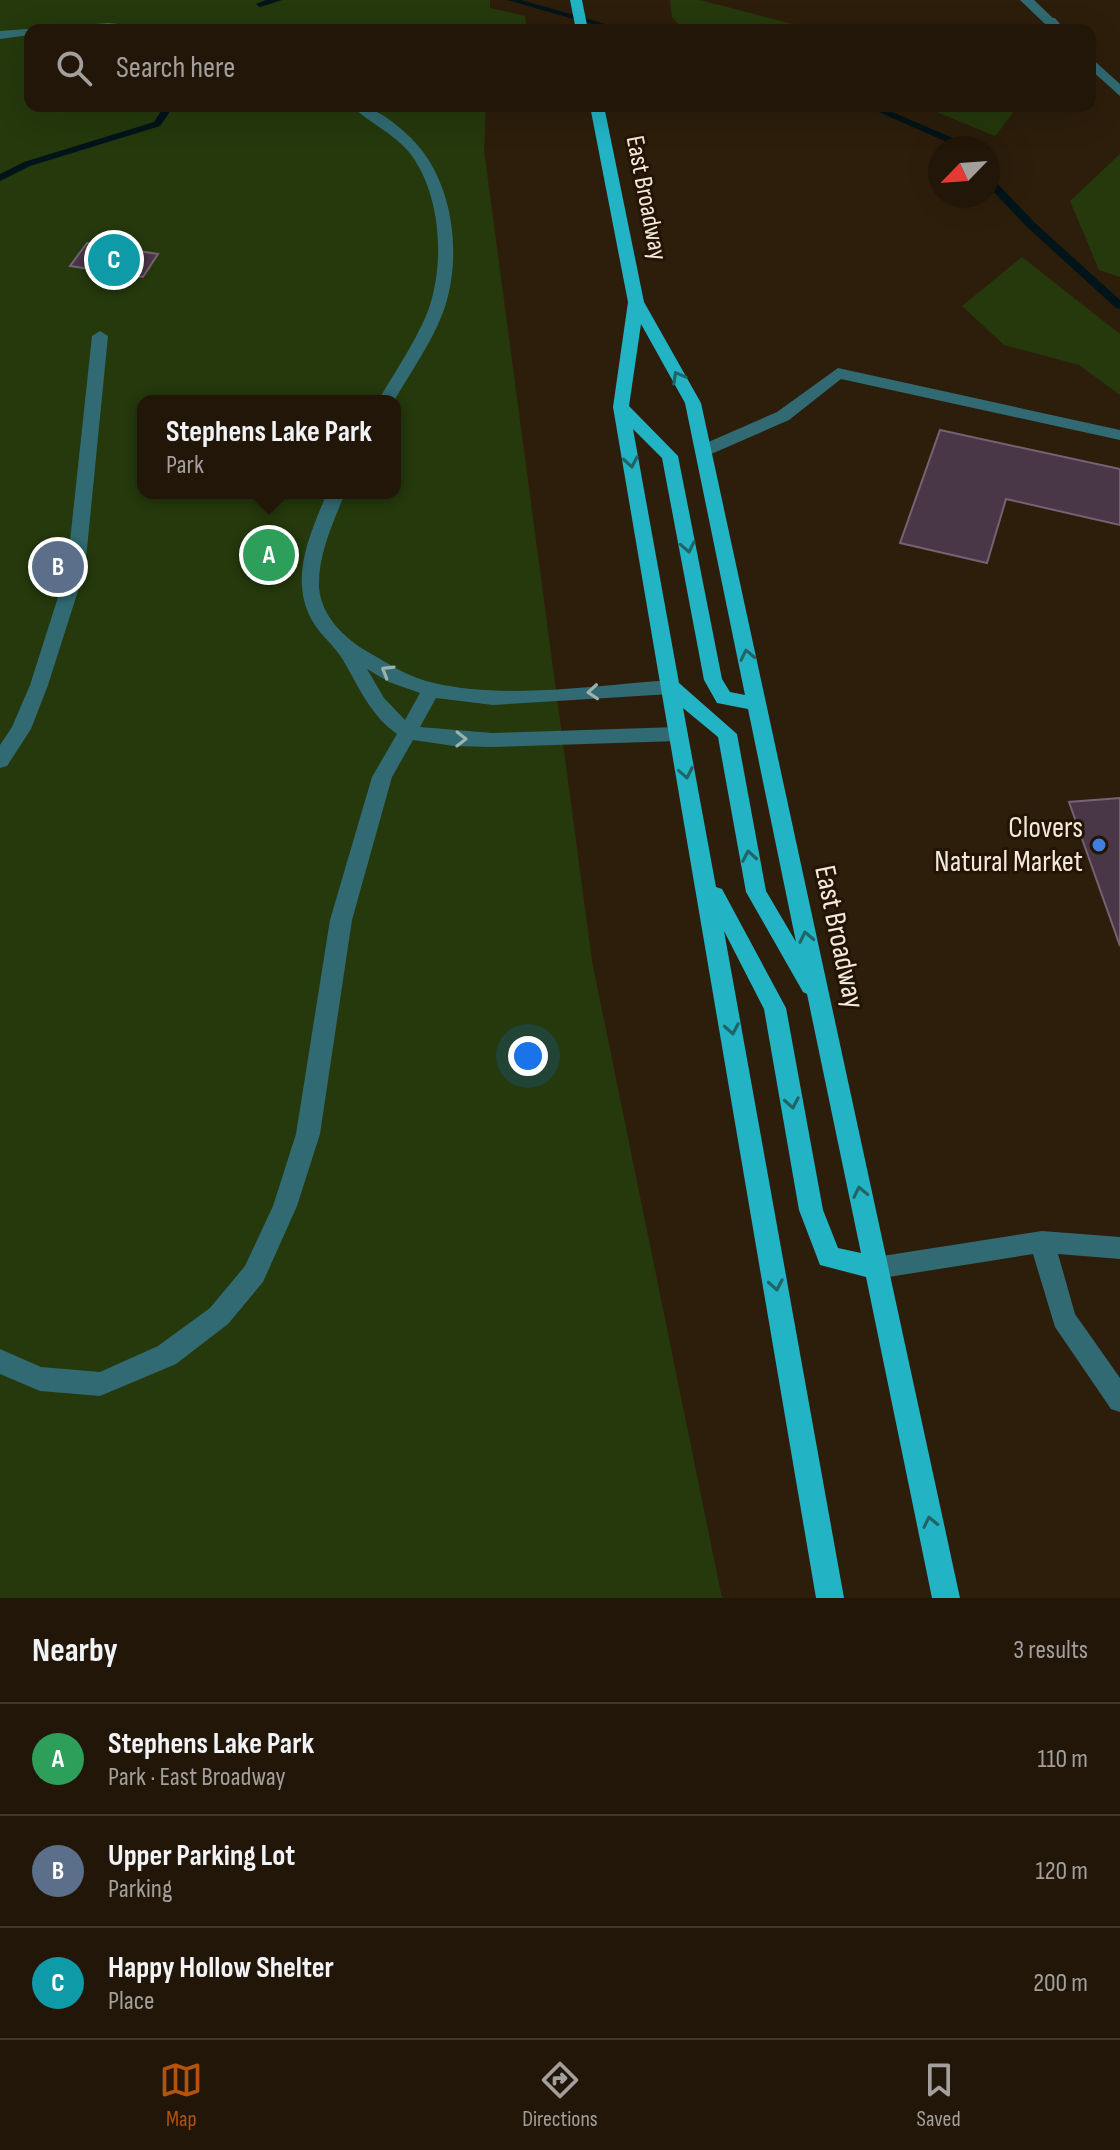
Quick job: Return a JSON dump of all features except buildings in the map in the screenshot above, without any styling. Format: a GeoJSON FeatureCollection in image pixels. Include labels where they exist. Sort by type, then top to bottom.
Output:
{"type":"FeatureCollection","features":[{"type":"Feature","properties":{"kind":"main road"},"geometry":{"type":"LineString","coordinates":[[576,0],[581,24]]}},
{"type":"Feature","properties":{"kind":"main road","name":"East Broadway"},"geometry":{"type":"LineString","coordinates":[[598,112],[636,302],[693,403],[946,1598]]}},
{"type":"Feature","properties":{"kind":"main road","name":"East Broadway"},"geometry":{"type":"LineString","coordinates":[[636,302],[621,407],[706,876],[830,1598]]}},
{"type":"Feature","properties":{"kind":"main road"},"geometry":{"type":"LineString","coordinates":[[621,407],[670,456],[713,680],[724,698],[757,704]]}},
{"type":"Feature","properties":{"kind":"main road"},"geometry":{"type":"LineString","coordinates":[[671,687],[727,734],[756,892],[820,1000]]}},
{"type":"Feature","properties":{"kind":"main road"},"geometry":{"type":"LineString","coordinates":[[706,876],[775,1008],[811,1210],[829,1257],[876,1268]]}},
{"type":"Feature","properties":{"kind":"street"},"geometry":{"type":"LineString","coordinates":[[1026,0],[1052,24]]}},
{"type":"Feature","properties":{"kind":"street"},"geometry":{"type":"LineString","coordinates":[[0,35],[24,32]]}},
{"type":"Feature","properties":{"kind":"street"},"geometry":{"type":"LineString","coordinates":[[1096,67],[1120,92]]}},
{"type":"Feature","properties":{"kind":"street"},"geometry":{"type":"LineString","coordinates":[[368,112],[393,128],[418,154],[439,202],[447,248],[438,306],[389,395]]}},
{"type":"Feature","properties":{"kind":"street"},"geometry":{"type":"LineString","coordinates":[[0,761],[21,729],[39,685],[76,569],[100,336]]}},
{"type":"Feature","properties":{"kind":"street"},"geometry":{"type":"LineString","coordinates":[[703,451],[783,416],[838,373],[1120,435]]}},
{"type":"Feature","properties":{"kind":"street"},"geometry":{"type":"LineString","coordinates":[[334,499],[315,546],[311,599],[320,619],[344,647],[379,709],[408,732],[452,740],[678,734]]}},
{"type":"Feature","properties":{"kind":"street"},"geometry":{"type":"LineString","coordinates":[[344,647],[396,677],[431,690],[493,698],[671,687]]}},
{"type":"Feature","properties":{"kind":"street"},"geometry":{"type":"LineString","coordinates":[[0,1361],[40,1379],[100,1384],[167,1355],[219,1316],[254,1274],[285,1206],[308,1134],[341,920],[382,777],[431,690]]}},
{"type":"Feature","properties":{"kind":"street"},"geometry":{"type":"LineString","coordinates":[[1042,1242],[1064,1319],[1120,1400]]}},
{"type":"Feature","properties":{"kind":"street"},"geometry":{"type":"LineString","coordinates":[[876,1268],[1042,1242],[1120,1248]]}},
{"type":"Feature","properties":{"kind":"green space"},"geometry":{"type":"Polygon","coordinates":[[[0,0],[490,0],[490,8],[525,16],[526,24],[24,24],[24,112],[486,112],[484,150],[592,961],[722,1598],[0,1598],[0,0]]]}},
{"type":"Feature","properties":{"kind":"green space"},"geometry":{"type":"Polygon","coordinates":[[[670,0],[700,0],[793,24],[679,24],[672,17],[670,0]]]}},
{"type":"Feature","properties":{"kind":"green space"},"geometry":{"type":"Polygon","coordinates":[[[937,112],[1012,112],[995,136],[937,112]]]}},
{"type":"Feature","properties":{"kind":"green space"},"geometry":{"type":"Polygon","coordinates":[[[1120,154],[1120,277],[1099,270],[1070,201],[1120,154]]]}},
{"type":"Feature","properties":{"kind":"green space"},"geometry":{"type":"Polygon","coordinates":[[[1022,257],[1120,334],[1120,395],[1079,365],[1004,345],[962,306],[1022,257]]]}},
{"type":"Feature","properties":{"kind":"waterway"},"geometry":{"type":"LineString","coordinates":[[260,4],[278,0]]}},
{"type":"Feature","properties":{"kind":"waterway"},"geometry":{"type":"LineString","coordinates":[[511,0],[600,24]]}},
{"type":"Feature","properties":{"kind":"waterway"},"geometry":{"type":"LineString","coordinates":[[0,178],[27,164],[157,124],[165,112]]}},
{"type":"Feature","properties":{"kind":"waterway"},"geometry":{"type":"LineString","coordinates":[[884,112],[941,136]]}},
{"type":"Feature","properties":{"kind":"waterway"},"geometry":{"type":"LineString","coordinates":[[1000,193],[1120,306]]}},
{"type":"Feature","properties":{"kind":"place","name":"Happy Hollow Shelter"},"geometry":{"type":"Point","coordinates":[114,260]}},
{"type":"Feature","properties":{"kind":"place","name":"Stephens Lake Park"},"geometry":{"type":"Point","coordinates":[269,555]}},
{"type":"Feature","properties":{"kind":"place","name":"Upper Parking Lot"},"geometry":{"type":"Point","coordinates":[58,567]}},
{"type":"Feature","properties":{"kind":"place","name":"Clovers Natural Market"},"geometry":{"type":"Point","coordinates":[1099,845]}}]}
